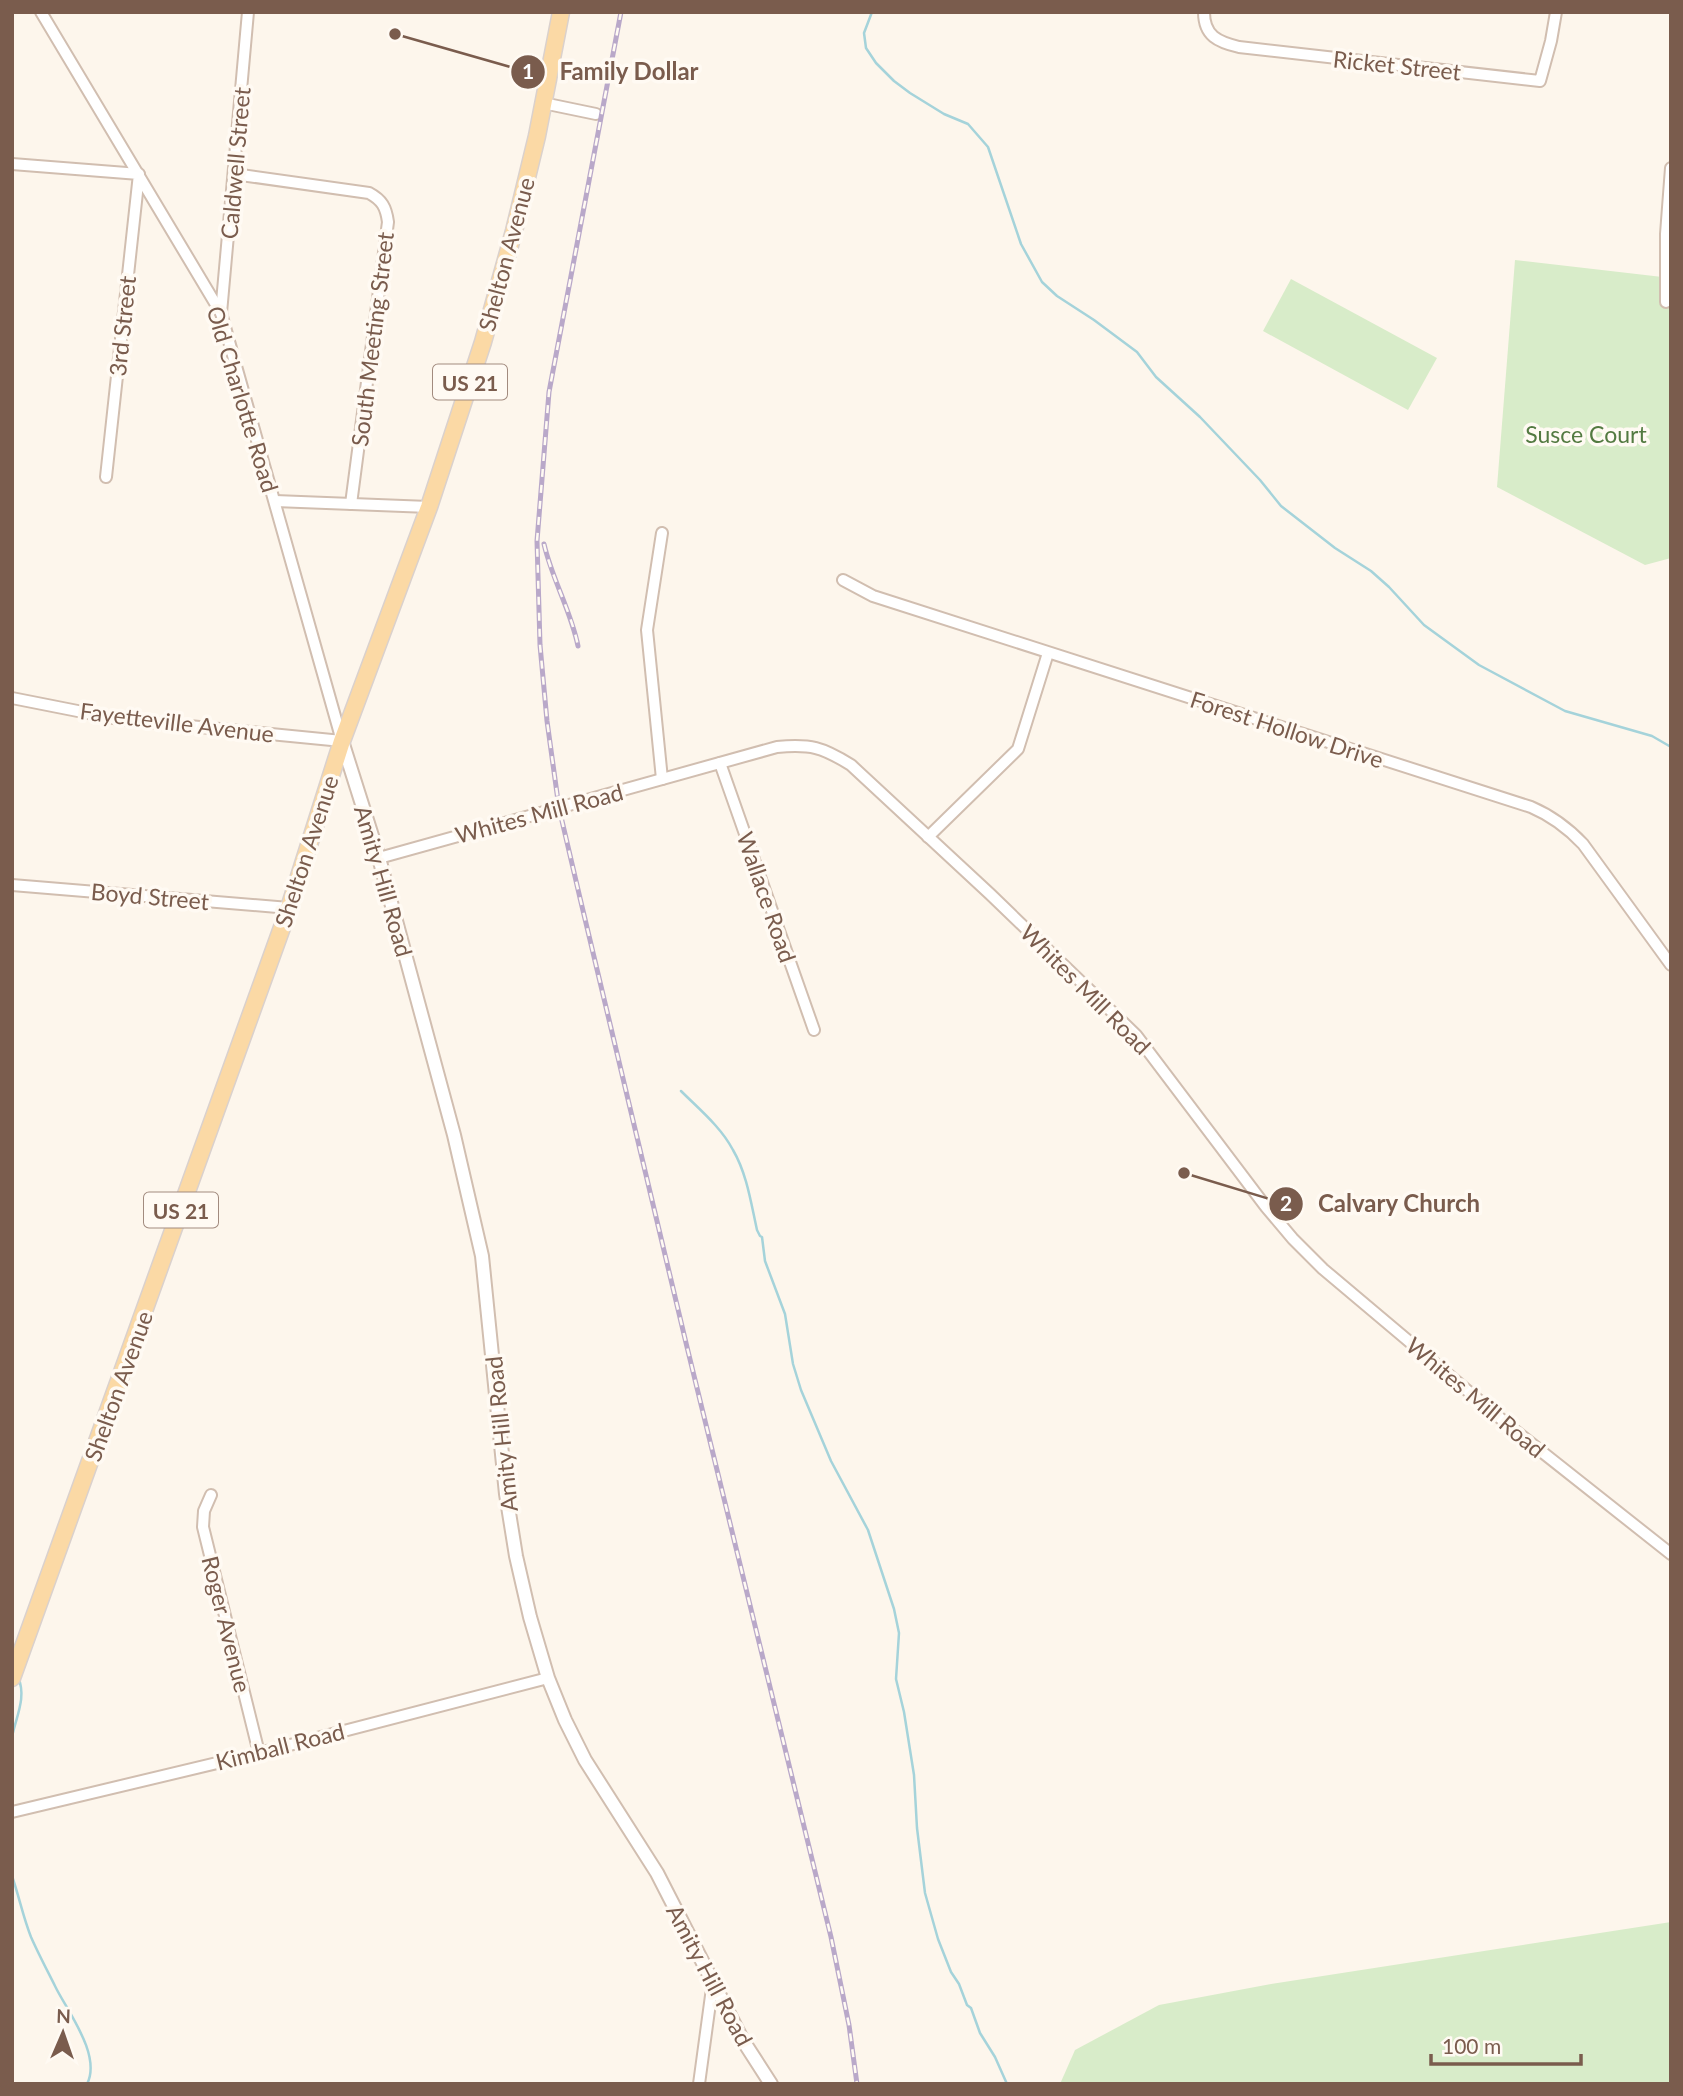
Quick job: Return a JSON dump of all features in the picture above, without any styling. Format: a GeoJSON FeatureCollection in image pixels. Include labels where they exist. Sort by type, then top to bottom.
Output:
{"type":"FeatureCollection","features":[{"type":"Feature","properties":{"kind":"main road","name":"Shelton Avenue"},"geometry":{"type":"LineString","coordinates":[[12,1678],[289,908],[342,740],[429,507],[483,342],[516,220],[544,103],[561,12]]}},
{"type":"Feature","properties":{"kind":"street","name":"Old Charlotte Road"},"geometry":{"type":"LineString","coordinates":[[41,12],[221,313],[342,740]]}},
{"type":"Feature","properties":{"kind":"street","name":"Caldwell Street"},"geometry":{"type":"LineString","coordinates":[[221,313],[248,12]]}},
{"type":"Feature","properties":{"kind":"street","name":"Ricket Street"},"geometry":{"type":"LineString","coordinates":[[1204,12],[1205,24],[1217,40],[1239,47],[1539,81],[1556,12]]}},
{"type":"Feature","properties":{"kind":"street"},"geometry":{"type":"LineString","coordinates":[[544,103],[596,114]]}},
{"type":"Feature","properties":{"kind":"street"},"geometry":{"type":"LineString","coordinates":[[12,164],[139,174]]}},
{"type":"Feature","properties":{"kind":"street"},"geometry":{"type":"LineString","coordinates":[[1666,302],[1666,234],[1671,168]]}},
{"type":"Feature","properties":{"kind":"street","name":"3rd Street"},"geometry":{"type":"LineString","coordinates":[[106,477],[139,174]]}},
{"type":"Feature","properties":{"kind":"street","name":"South Meeting Street"},"geometry":{"type":"LineString","coordinates":[[234,174],[369,193],[380,199],[387,209],[388,222],[351,504]]}},
{"type":"Feature","properties":{"kind":"street"},"geometry":{"type":"LineString","coordinates":[[275,501],[429,507]]}},
{"type":"Feature","properties":{"kind":"street"},"geometry":{"type":"LineString","coordinates":[[662,533],[647,630],[662,779]]}},
{"type":"Feature","properties":{"kind":"street","name":"Forest Hollow Drive"},"geometry":{"type":"LineString","coordinates":[[843,580],[873,596],[1531,807],[1551,816],[1568,828],[1583,845],[1671,965]]}},
{"type":"Feature","properties":{"kind":"street"},"geometry":{"type":"LineString","coordinates":[[928,837],[1018,749],[1048,653]]}},
{"type":"Feature","properties":{"kind":"street","name":"Fayetteville Avenue"},"geometry":{"type":"LineString","coordinates":[[12,698],[118,719],[342,740]]}},
{"type":"Feature","properties":{"kind":"street","name":"Amity Hill Road"},"geometry":{"type":"LineString","coordinates":[[342,740],[379,858],[454,1135],[482,1256],[506,1494],[524,1593],[548,1678],[585,1760],[657,1873],[742,2039],[771,2084]]}},
{"type":"Feature","properties":{"kind":"street","name":"Whites Mill Road"},"geometry":{"type":"LineString","coordinates":[[379,858],[781,747],[803,745],[829,751],[850,765],[928,837],[1136,1035],[1266,1207],[1316,1262],[1513,1429],[1671,1554]]}},
{"type":"Feature","properties":{"kind":"street","name":"Wallace Road"},"geometry":{"type":"LineString","coordinates":[[720,763],[814,1030]]}},
{"type":"Feature","properties":{"kind":"street","name":"Boyd Street"},"geometry":{"type":"LineString","coordinates":[[12,885],[289,908]]}},
{"type":"Feature","properties":{"kind":"street","name":"Roger Avenue"},"geometry":{"type":"LineString","coordinates":[[211,1495],[204,1511],[204,1527],[259,1753]]}},
{"type":"Feature","properties":{"kind":"street","name":"Kimball Road"},"geometry":{"type":"LineString","coordinates":[[12,1812],[259,1753],[548,1678]]}},
{"type":"Feature","properties":{"kind":"street"},"geometry":{"type":"LineString","coordinates":[[699,2084],[713,1981]]}},
{"type":"Feature","properties":{"kind":"green space","name":"Susce Court"},"geometry":{"type":"Polygon","coordinates":[[[1515,260],[1671,278],[1671,558],[1645,565],[1497,487],[1515,260]]]}},
{"type":"Feature","properties":{"kind":"green space"},"geometry":{"type":"Polygon","coordinates":[[[1291,279],[1437,358],[1408,410],[1263,331],[1291,279]]]}},
{"type":"Feature","properties":{"kind":"green space"},"geometry":{"type":"Polygon","coordinates":[[[1671,1922],[1671,2084],[1060,2084],[1075,2050],[1159,2005],[1271,1984],[1671,1922]]]}},
{"type":"Feature","properties":{"kind":"waterway"},"geometry":{"type":"LineString","coordinates":[[872,12],[864,33],[866,48],[876,63],[910,93],[944,114],[968,124],[988,147],[1021,244],[1042,282],[1057,296],[1137,352],[1156,377],[1200,417],[1281,506],[1335,548],[1371,571],[1424,625],[1479,665],[1565,711],[1652,736],[1671,747]]}},
{"type":"Feature","properties":{"kind":"waterway"},"geometry":{"type":"LineString","coordinates":[[681,1091],[722,1134],[742,1169],[757,1230],[762,1237],[765,1261],[785,1314],[793,1364],[801,1390],[831,1461],[868,1530],[894,1609],[899,1633],[896,1679],[914,1775],[925,1893],[951,1972],[1007,2084]]}},
{"type":"Feature","properties":{"kind":"waterway"},"geometry":{"type":"LineString","coordinates":[[12,1737],[21,1700],[18,1677]]}},
{"type":"Feature","properties":{"kind":"waterway"},"geometry":{"type":"LineString","coordinates":[[12,1876],[31,1937],[87,2047],[90,2060],[87,2084]]}},
{"type":"Feature","properties":{"kind":"railway"},"geometry":{"type":"LineString","coordinates":[[621,12],[549,392],[537,541],[540,645],[547,721],[559,808],[831,1937],[849,2025],[857,2084]]}},
{"type":"Feature","properties":{"kind":"railway"},"geometry":{"type":"LineString","coordinates":[[544,544],[578,646]]}},
{"type":"Feature","properties":{"kind":"place","name":"Family Dollar"},"geometry":{"type":"Point","coordinates":[395,34]}},
{"type":"Feature","properties":{"kind":"place","name":"Calvary Church"},"geometry":{"type":"Point","coordinates":[1184,1173]}}]}
